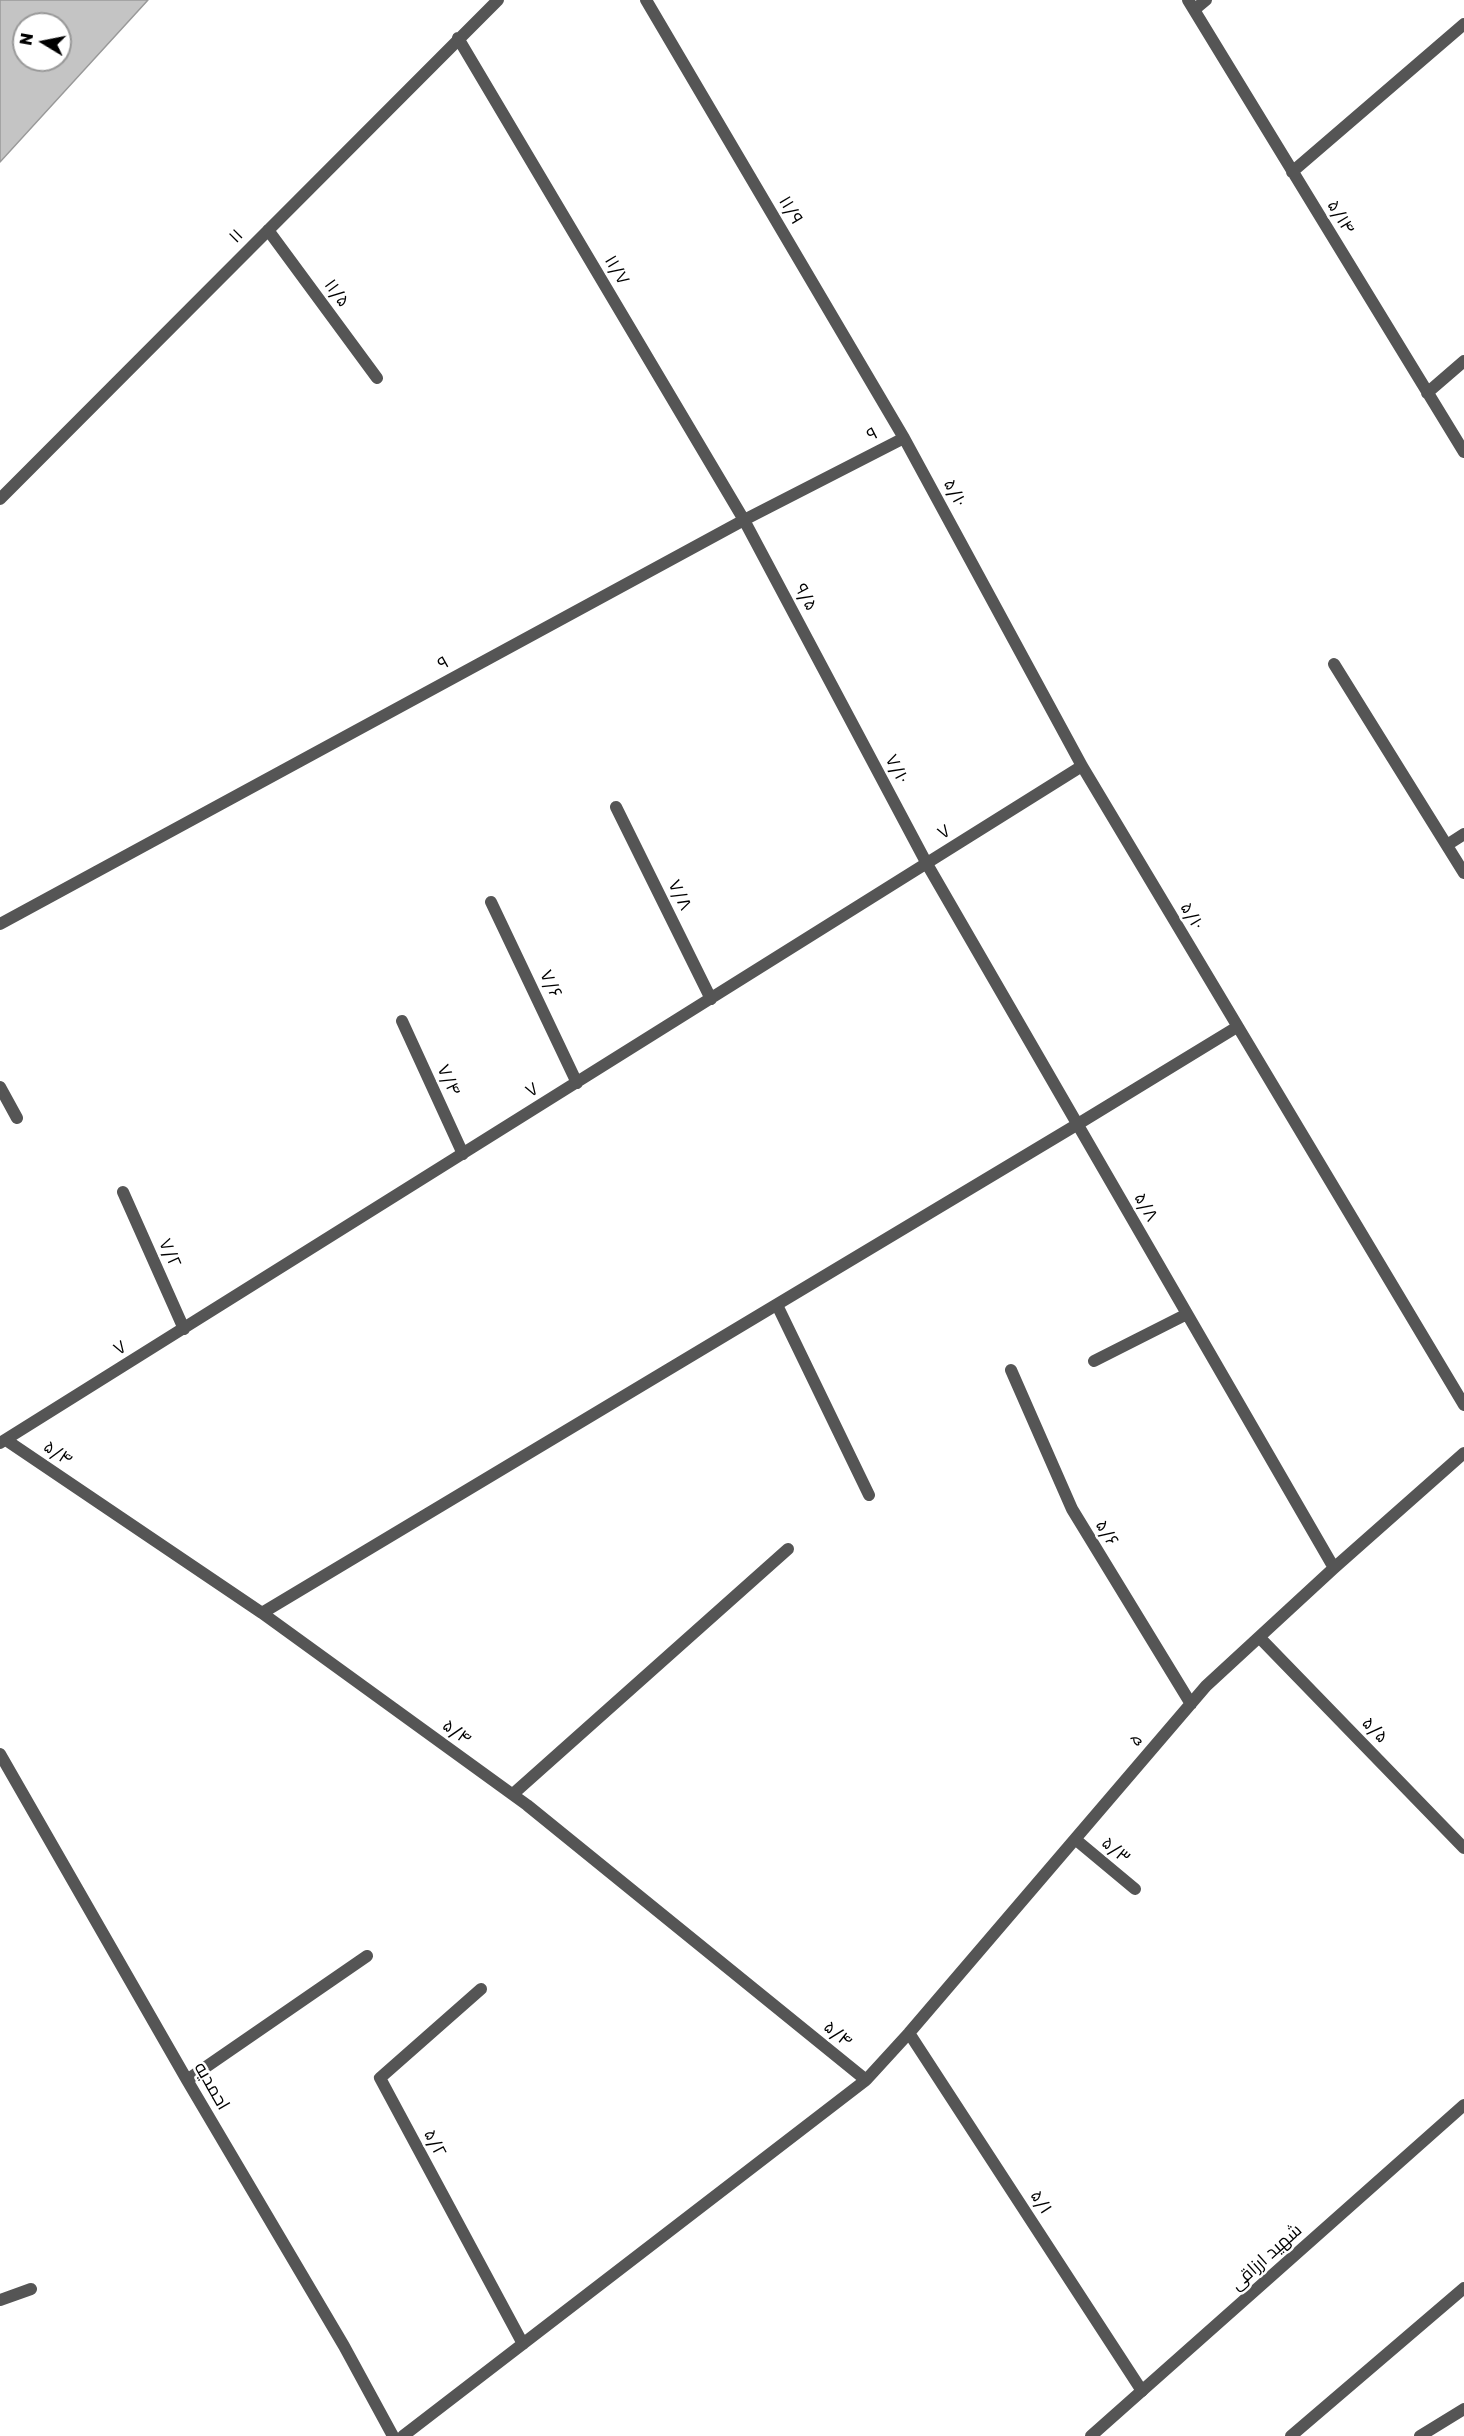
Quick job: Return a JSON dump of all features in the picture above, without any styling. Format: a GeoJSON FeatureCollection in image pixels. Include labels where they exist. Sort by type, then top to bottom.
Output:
{"type":"FeatureCollection","features":[{"type":"Feature","properties":{"kind":"street","name":"۱۱"},"geometry":{"type":"LineString","coordinates":[[0,499],[498,0]]}},
{"type":"Feature","properties":{"kind":"street","name":"۱۱/۹"},"geometry":{"type":"LineString","coordinates":[[646,0],[904,438]]}},
{"type":"Feature","properties":{"kind":"street"},"geometry":{"type":"LineString","coordinates":[[1191,5],[1206,0]]}},
{"type":"Feature","properties":{"kind":"street","name":"۵/۱۴"},"geometry":{"type":"LineString","coordinates":[[1191,5],[1464,452]]}},
{"type":"Feature","properties":{"kind":"street"},"geometry":{"type":"LineString","coordinates":[[1293,172],[1464,24]]}},
{"type":"Feature","properties":{"kind":"street","name":"۱۱/۷"},"geometry":{"type":"LineString","coordinates":[[458,38],[744,520]]}},
{"type":"Feature","properties":{"kind":"street","name":"۱۱/۵"},"geometry":{"type":"LineString","coordinates":[[268,230],[377,378]]}},
{"type":"Feature","properties":{"kind":"street"},"geometry":{"type":"LineString","coordinates":[[1427,393],[1464,361]]}},
{"type":"Feature","properties":{"kind":"street","name":"۹"},"geometry":{"type":"LineString","coordinates":[[0,924],[744,520],[904,438]]}},
{"type":"Feature","properties":{"kind":"street","name":"۵/۱۰"},"geometry":{"type":"LineString","coordinates":[[904,438],[1082,766],[1464,1405]]}},
{"type":"Feature","properties":{"kind":"street","name":"۹/۵"},"geometry":{"type":"LineString","coordinates":[[744,520],[836,692]]}},
{"type":"Feature","properties":{"kind":"street"},"geometry":{"type":"LineString","coordinates":[[1334,664],[1464,873]]}},
{"type":"Feature","properties":{"kind":"street","name":"۷/۱۰"},"geometry":{"type":"LineString","coordinates":[[836,692],[927,864]]}},
{"type":"Feature","properties":{"kind":"street","name":"۷"},"geometry":{"type":"LineString","coordinates":[[3,1441],[1082,766]]}},
{"type":"Feature","properties":{"kind":"street","name":"۷/۸"},"geometry":{"type":"LineString","coordinates":[[616,807],[711,999]]}},
{"type":"Feature","properties":{"kind":"street"},"geometry":{"type":"LineString","coordinates":[[1447,846],[1464,834]]}},
{"type":"Feature","properties":{"kind":"street","name":"۵/۸"},"geometry":{"type":"LineString","coordinates":[[927,864],[1334,1568]]}},
{"type":"Feature","properties":{"kind":"street","name":"۷/۶"},"geometry":{"type":"LineString","coordinates":[[491,902],[578,1083]]}},
{"type":"Feature","properties":{"kind":"street","name":"۷/۴"},"geometry":{"type":"LineString","coordinates":[[402,1022],[463,1154]]}},
{"type":"Feature","properties":{"kind":"street"},"geometry":{"type":"LineString","coordinates":[[262,1613],[1078,1124],[1237,1026]]}},
{"type":"Feature","properties":{"kind":"street"},"geometry":{"type":"LineString","coordinates":[[0,1087],[17,1118]]}},
{"type":"Feature","properties":{"kind":"street","name":"۷/۲"},"geometry":{"type":"LineString","coordinates":[[123,1192],[184,1329]]}},
{"type":"Feature","properties":{"kind":"street"},"geometry":{"type":"LineString","coordinates":[[777,1305],[869,1495]]}},
{"type":"Feature","properties":{"kind":"street"},"geometry":{"type":"LineString","coordinates":[[1094,1361],[1187,1314]]}},
{"type":"Feature","properties":{"kind":"street","name":"۵/۶"},"geometry":{"type":"LineString","coordinates":[[1011,1370],[1072,1509],[1191,1704]]}},
{"type":"Feature","properties":{"kind":"street","name":"۵/۴"},"geometry":{"type":"LineString","coordinates":[[3,1441],[262,1613],[513,1794],[866,2080]]}},
{"type":"Feature","properties":{"kind":"street","name":"۵"},"geometry":{"type":"LineString","coordinates":[[402,2436],[866,2080],[909,2033],[1206,1686],[1464,1453]]}},
{"type":"Feature","properties":{"kind":"street"},"geometry":{"type":"LineString","coordinates":[[513,1794],[788,1549]]}},
{"type":"Feature","properties":{"kind":"street","name":"۵/۵"},"geometry":{"type":"LineString","coordinates":[[1259,1637],[1464,1848]]}},
{"type":"Feature","properties":{"kind":"street","name":"احمدیه"},"geometry":{"type":"LineString","coordinates":[[0,1754],[187,2080],[344,2346],[393,2436]]}},
{"type":"Feature","properties":{"kind":"street","name":"۵/۳"},"geometry":{"type":"LineString","coordinates":[[1075,1839],[1135,1889]]}},
{"type":"Feature","properties":{"kind":"street"},"geometry":{"type":"LineString","coordinates":[[187,2080],[367,1956]]}},
{"type":"Feature","properties":{"kind":"street","name":"۵/۲"},"geometry":{"type":"LineString","coordinates":[[481,1989],[380,2078],[523,2344]]}},
{"type":"Feature","properties":{"kind":"street","name":"۵/۱"},"geometry":{"type":"LineString","coordinates":[[909,2033],[1142,2391]]}},
{"type":"Feature","properties":{"kind":"street","name":"شهید ارزاقی"},"geometry":{"type":"LineString","coordinates":[[1092,2436],[1464,2105]]}},
{"type":"Feature","properties":{"kind":"street"},"geometry":{"type":"LineString","coordinates":[[1291,2436],[1464,2288]]}},
{"type":"Feature","properties":{"kind":"street"},"geometry":{"type":"LineString","coordinates":[[0,2300],[32,2289]]}},
{"type":"Feature","properties":{"kind":"street"},"geometry":{"type":"LineString","coordinates":[[1420,2436],[1464,2409]]}},
{"type":"Feature","properties":{"kind":"building"},"geometry":{"type":"Polygon","coordinates":[[[0,0],[148,0],[0,162],[0,0]]]}}]}
